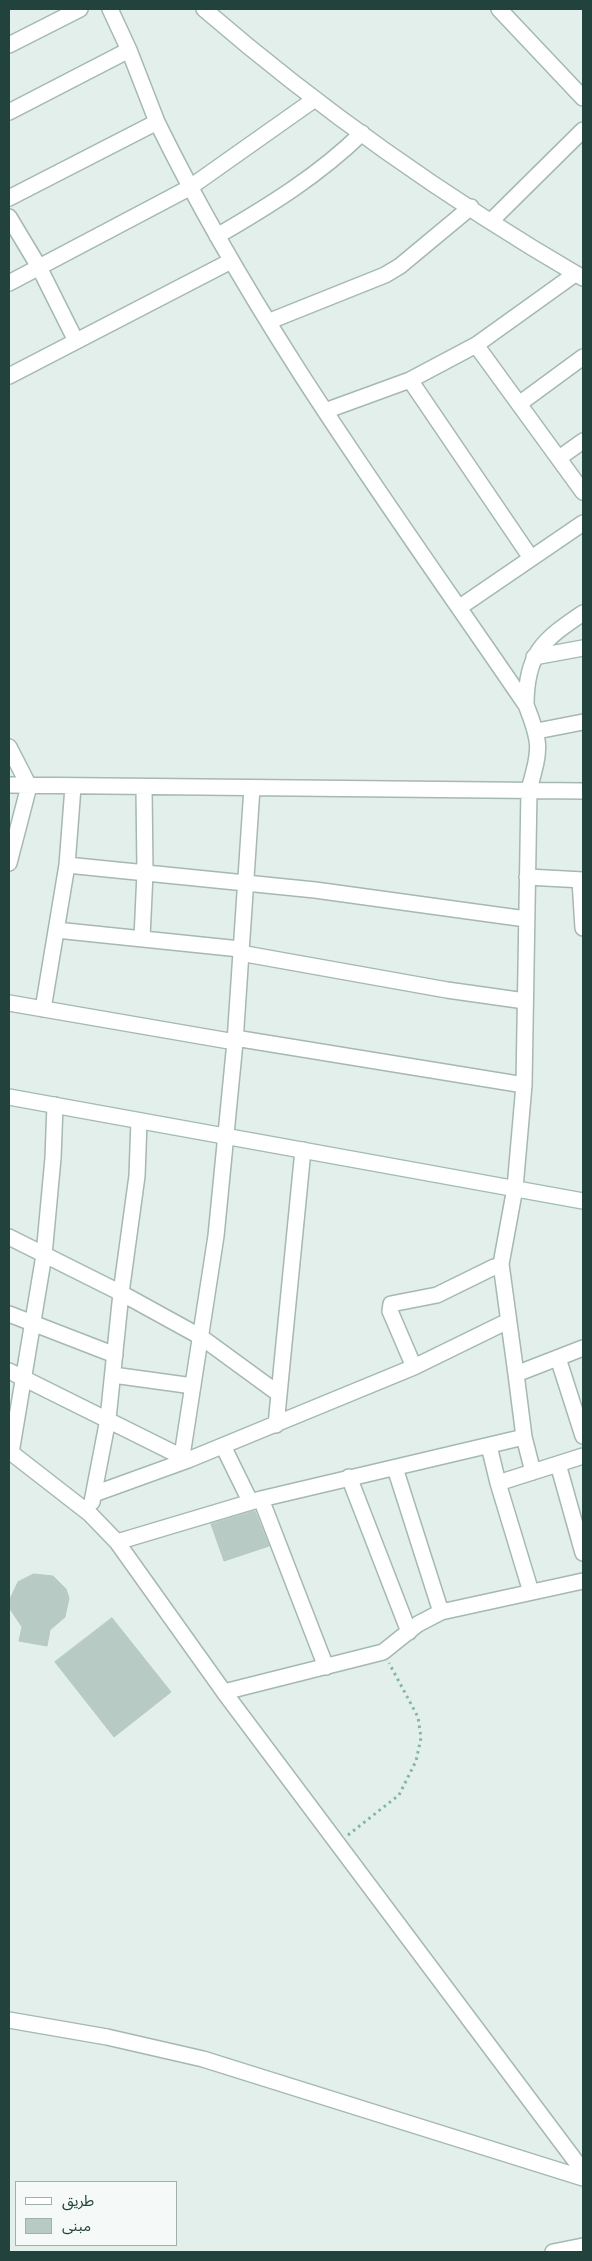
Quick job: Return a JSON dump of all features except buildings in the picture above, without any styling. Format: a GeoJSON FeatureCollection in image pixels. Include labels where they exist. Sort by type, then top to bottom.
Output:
{"type":"FeatureCollection","features":[{"type":"Feature","properties":{"kind":"street"},"geometry":{"type":"LineString","coordinates":[[9,45],[80,9]]}},
{"type":"Feature","properties":{"kind":"street"},"geometry":{"type":"LineString","coordinates":[[110,9],[129,50],[157,122],[189,188],[231,261],[325,410],[526,705],[536,731],[540,751],[529,790],[524,1085],[515,1188],[501,1264],[524,1437],[533,1472]]}},
{"type":"Feature","properties":{"kind":"street"},"geometry":{"type":"LineString","coordinates":[[204,9],[267,63],[409,167],[579,276],[476,345],[410,380],[325,410]]}},
{"type":"Feature","properties":{"kind":"street"},"geometry":{"type":"LineString","coordinates":[[499,9],[583,98]]}},
{"type":"Feature","properties":{"kind":"street"},"geometry":{"type":"LineString","coordinates":[[9,112],[129,50]]}},
{"type":"Feature","properties":{"kind":"street"},"geometry":{"type":"LineString","coordinates":[[9,283],[189,188],[315,99]]}},
{"type":"Feature","properties":{"kind":"street"},"geometry":{"type":"LineString","coordinates":[[9,198],[157,122]]}},
{"type":"Feature","properties":{"kind":"street"},"geometry":{"type":"LineString","coordinates":[[492,220],[583,130]]}},
{"type":"Feature","properties":{"kind":"street"},"geometry":{"type":"LineString","coordinates":[[217,236],[265,208],[333,161],[362,133]]}},
{"type":"Feature","properties":{"kind":"street"},"geometry":{"type":"LineString","coordinates":[[270,322],[385,275],[400,266],[471,207]]}},
{"type":"Feature","properties":{"kind":"street"},"geometry":{"type":"LineString","coordinates":[[9,217],[39,267],[76,341]]}},
{"type":"Feature","properties":{"kind":"street"},"geometry":{"type":"LineString","coordinates":[[9,376],[231,261]]}},
{"type":"Feature","properties":{"kind":"street"},"geometry":{"type":"LineString","coordinates":[[476,345],[583,492]]}},
{"type":"Feature","properties":{"kind":"street"},"geometry":{"type":"LineString","coordinates":[[519,404],[583,357]]}},
{"type":"Feature","properties":{"kind":"street"},"geometry":{"type":"LineString","coordinates":[[410,380],[531,558]]}},
{"type":"Feature","properties":{"kind":"street"},"geometry":{"type":"LineString","coordinates":[[559,458],[583,441]]}},
{"type":"Feature","properties":{"kind":"street"},"geometry":{"type":"LineString","coordinates":[[460,607],[583,523]]}},
{"type":"Feature","properties":{"kind":"street"},"geometry":{"type":"LineString","coordinates":[[526,705],[526,680],[534,657],[546,641],[583,613]]}},
{"type":"Feature","properties":{"kind":"street"},"geometry":{"type":"LineString","coordinates":[[534,657],[583,648]]}},
{"type":"Feature","properties":{"kind":"street"},"geometry":{"type":"LineString","coordinates":[[536,731],[583,722]]}},
{"type":"Feature","properties":{"kind":"street"},"geometry":{"type":"LineString","coordinates":[[9,747],[29,786],[9,863]]}},
{"type":"Feature","properties":{"kind":"street"},"geometry":{"type":"LineString","coordinates":[[9,785],[144,788],[583,791]]}},
{"type":"Feature","properties":{"kind":"street"},"geometry":{"type":"LineString","coordinates":[[43,1008],[67,865],[73,787]]}},
{"type":"Feature","properties":{"kind":"street"},"geometry":{"type":"LineString","coordinates":[[142,938],[145,873],[144,788]]}},
{"type":"Feature","properties":{"kind":"street"},"geometry":{"type":"LineString","coordinates":[[185,1458],[193,1386],[216,1236],[226,1136],[235,1040],[252,788]]}},
{"type":"Feature","properties":{"kind":"street"},"geometry":{"type":"LineString","coordinates":[[67,865],[371,897],[526,919]]}},
{"type":"Feature","properties":{"kind":"street"},"geometry":{"type":"LineString","coordinates":[[527,877],[581,880],[583,928]]}},
{"type":"Feature","properties":{"kind":"street"},"geometry":{"type":"LineString","coordinates":[[56,930],[142,938],[240,951],[447,990],[524,1001]]}},
{"type":"Feature","properties":{"kind":"street"},"geometry":{"type":"LineString","coordinates":[[9,1003],[524,1085]]}},
{"type":"Feature","properties":{"kind":"street"},"geometry":{"type":"LineString","coordinates":[[9,1097],[583,1201]]}},
{"type":"Feature","properties":{"kind":"street"},"geometry":{"type":"LineString","coordinates":[[55,1106],[53,1158],[44,1255],[31,1322],[16,1374],[10,1452],[90,1514],[117,1542],[224,1692],[583,2171]]}},
{"type":"Feature","properties":{"kind":"street"},"geometry":{"type":"LineString","coordinates":[[90,1514],[108,1419],[121,1293],[137,1176],[139,1121]]}},
{"type":"Feature","properties":{"kind":"street"},"geometry":{"type":"LineString","coordinates":[[276,1424],[304,1150]]}},
{"type":"Feature","properties":{"kind":"street"},"geometry":{"type":"LineString","coordinates":[[9,1237],[121,1293],[201,1337],[279,1394]]}},
{"type":"Feature","properties":{"kind":"street"},"geometry":{"type":"LineString","coordinates":[[414,1367],[390,1311],[391,1304],[436,1295],[494,1267]]}},
{"type":"Feature","properties":{"kind":"street"},"geometry":{"type":"LineString","coordinates":[[9,1314],[114,1355]]}},
{"type":"Feature","properties":{"kind":"street"},"geometry":{"type":"LineString","coordinates":[[94,1494],[185,1458],[223,1446],[414,1367],[508,1321]]}},
{"type":"Feature","properties":{"kind":"street"},"geometry":{"type":"LineString","coordinates":[[516,1374],[583,1348]]}},
{"type":"Feature","properties":{"kind":"street"},"geometry":{"type":"LineString","coordinates":[[558,1358],[583,1436]]}},
{"type":"Feature","properties":{"kind":"street"},"geometry":{"type":"LineString","coordinates":[[16,1374],[185,1458]]}},
{"type":"Feature","properties":{"kind":"street"},"geometry":{"type":"LineString","coordinates":[[113,1375],[193,1386]]}},
{"type":"Feature","properties":{"kind":"street"},"geometry":{"type":"LineString","coordinates":[[117,1542],[255,1500],[524,1437]]}},
{"type":"Feature","properties":{"kind":"street"},"geometry":{"type":"LineString","coordinates":[[223,1446],[255,1500],[326,1667]]}},
{"type":"Feature","properties":{"kind":"street"},"geometry":{"type":"LineString","coordinates":[[489,1446],[498,1483],[532,1592]]}},
{"type":"Feature","properties":{"kind":"street"},"geometry":{"type":"LineString","coordinates":[[498,1483],[583,1456]]}},
{"type":"Feature","properties":{"kind":"street"},"geometry":{"type":"LineString","coordinates":[[558,1464],[583,1553]]}},
{"type":"Feature","properties":{"kind":"street"},"geometry":{"type":"LineString","coordinates":[[395,1468],[441,1612]]}},
{"type":"Feature","properties":{"kind":"street"},"geometry":{"type":"LineString","coordinates":[[349,1477],[409,1632]]}},
{"type":"Feature","properties":{"kind":"street"},"geometry":{"type":"LineString","coordinates":[[224,1692],[383,1652],[409,1632],[441,1612],[583,1581]]}},
{"type":"Feature","properties":{"kind":"street"},"geometry":{"type":"LineString","coordinates":[[9,2020],[107,2037],[204,2060],[583,2178]]}},
{"type":"Feature","properties":{"kind":"street"},"geometry":{"type":"LineString","coordinates":[[553,2252],[583,2246]]}},
{"type":"Feature","properties":{"kind":"path"},"geometry":{"type":"LineString","coordinates":[[337,1842],[399,1795],[416,1760],[421,1738],[418,1718],[383,1652]]}}]}
